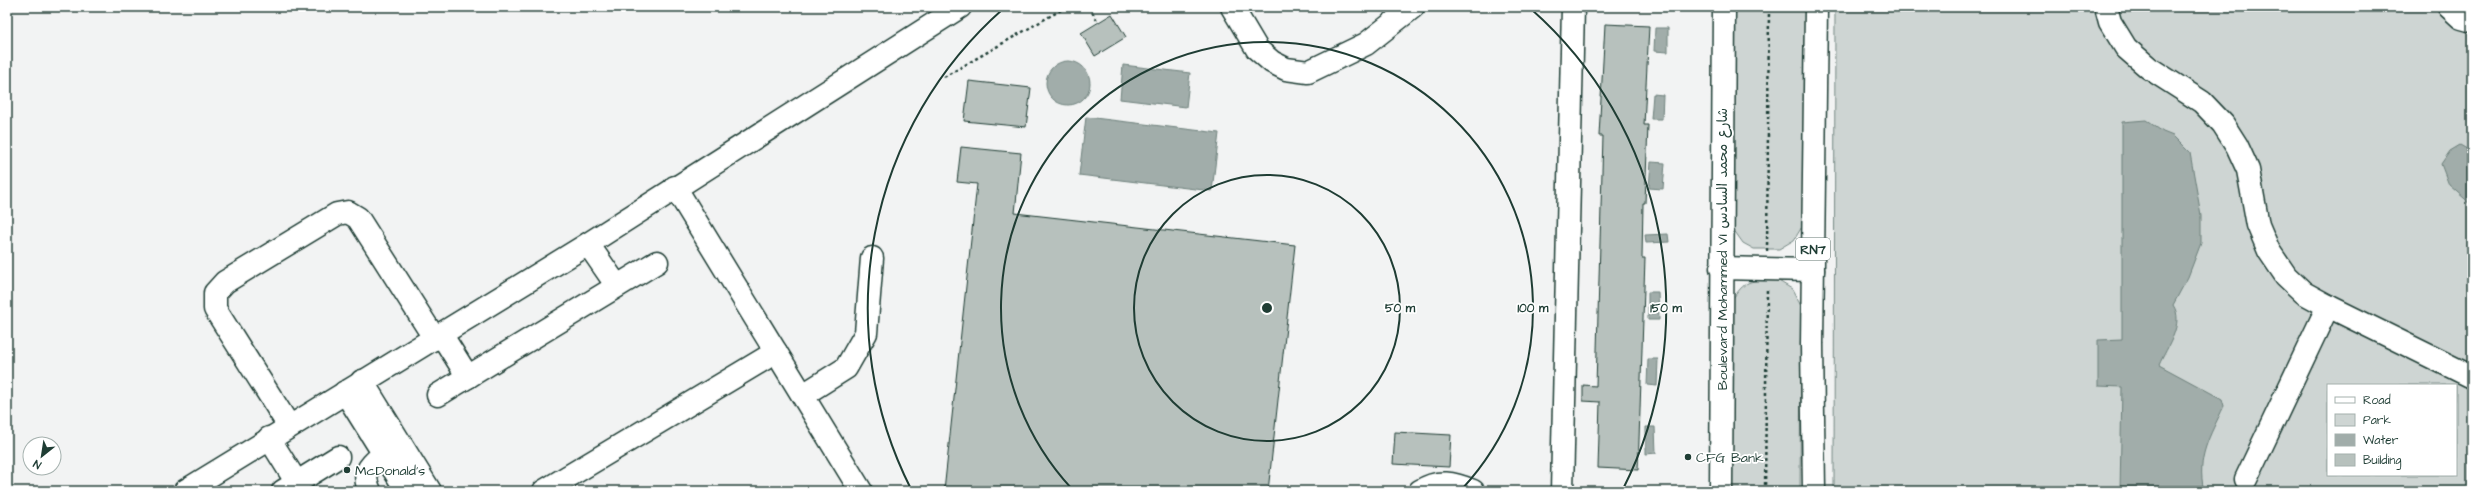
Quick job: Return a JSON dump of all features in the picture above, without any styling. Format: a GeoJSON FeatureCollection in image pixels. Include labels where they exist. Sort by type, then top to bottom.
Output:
{"type":"FeatureCollection","features":[{"type":"Feature","properties":{"kind":"street"},"geometry":{"type":"LineString","coordinates":[[185,491],[353,386],[588,244],[675,187],[960,7]]}},
{"type":"Feature","properties":{"kind":"street"},"geometry":{"type":"LineString","coordinates":[[1232,7],[1257,49],[1272,62],[1286,69],[1308,72],[1366,44],[1413,7]]}},
{"type":"Feature","properties":{"kind":"street"},"geometry":{"type":"LineString","coordinates":[[1562,491],[1573,7]]}},
{"type":"Feature","properties":{"kind":"street","name":"Boulevard Mohammed VI شارع محمد السادس"},"geometry":{"type":"LineString","coordinates":[[1721,491],[1721,268],[1724,7]]}},
{"type":"Feature","properties":{"kind":"street","name":"RN7"},"geometry":{"type":"LineString","coordinates":[[1814,491],[1813,270],[1816,7]]}},
{"type":"Feature","properties":{"kind":"street"},"geometry":{"type":"LineString","coordinates":[[2106,7],[2110,22],[2126,48],[2149,68],[2202,102],[2223,124],[2237,146],[2248,170],[2258,225],[2269,251],[2286,276],[2304,293],[2328,306],[2472,376]]}},
{"type":"Feature","properties":{"kind":"street"},"geometry":{"type":"LineString","coordinates":[[2449,7],[2461,18],[2472,21]]}},
{"type":"Feature","properties":{"kind":"street"},"geometry":{"type":"LineString","coordinates":[[675,187],[861,491]]}},
{"type":"Feature","properties":{"kind":"street"},"geometry":{"type":"LineString","coordinates":[[289,426],[215,309],[215,293],[225,282],[337,214],[348,212],[358,218],[438,336],[468,377]]}},
{"type":"Feature","properties":{"kind":"street"},"geometry":{"type":"LineString","coordinates":[[588,244],[617,286]]}},
{"type":"Feature","properties":{"kind":"street"},"geometry":{"type":"LineString","coordinates":[[802,395],[846,368],[866,333],[872,258]]}},
{"type":"Feature","properties":{"kind":"street"},"geometry":{"type":"LineString","coordinates":[[438,395],[657,262]]}},
{"type":"Feature","properties":{"kind":"street"},"geometry":{"type":"LineString","coordinates":[[1721,268],[1813,270]]}},
{"type":"Feature","properties":{"kind":"street"},"geometry":{"type":"LineString","coordinates":[[2246,479],[2328,306]]}},
{"type":"Feature","properties":{"kind":"street"},"geometry":{"type":"LineString","coordinates":[[544,491],[776,352]]}},
{"type":"Feature","properties":{"kind":"street"},"geometry":{"type":"LineString","coordinates":[[353,386],[383,454],[406,491]]}},
{"type":"Feature","properties":{"kind":"street"},"geometry":{"type":"LineString","coordinates":[[353,386],[430,491]]}},
{"type":"Feature","properties":{"kind":"street"},"geometry":{"type":"LineString","coordinates":[[269,438],[290,487],[338,457]]}},
{"type":"Feature","properties":{"kind":"street"},"geometry":{"type":"LineString","coordinates":[[370,491],[365,480],[367,471],[383,454]]}},
{"type":"Feature","properties":{"kind":"street"},"geometry":{"type":"LineString","coordinates":[[1420,491],[1431,484],[1458,484],[1473,491]]}},
{"type":"Feature","properties":{"kind":"path"},"geometry":{"type":"LineString","coordinates":[[944,77],[1066,7]]}},
{"type":"Feature","properties":{"kind":"path"},"geometry":{"type":"LineString","coordinates":[[1090,7],[1098,22]]}},
{"type":"Feature","properties":{"kind":"green space"},"geometry":{"type":"Polygon","coordinates":[[[1734,7],[1805,7],[1803,225],[1794,240],[1779,249],[1754,249],[1743,243],[1731,226],[1734,7]]]}},
{"type":"Feature","properties":{"kind":"green space"},"geometry":{"type":"Polygon","coordinates":[[[1835,7],[2472,7],[2472,491],[1834,491],[1835,7]]]}},
{"type":"Feature","properties":{"kind":"green space"},"geometry":{"type":"Polygon","coordinates":[[[1760,280],[1777,280],[1792,289],[1801,306],[1800,491],[1729,491],[1730,303],[1740,289],[1749,282],[1760,280]]]}},
{"type":"Feature","properties":{"kind":"water"},"geometry":{"type":"Polygon","coordinates":[[[1655,28],[1668,28],[1668,52],[1654,51],[1655,28]]]}},
{"type":"Feature","properties":{"kind":"water"},"geometry":{"type":"Polygon","coordinates":[[[1068,61],[1080,65],[1086,71],[1090,83],[1086,95],[1080,101],[1068,105],[1056,101],[1050,95],[1046,83],[1050,71],[1056,65],[1068,61]]]}},
{"type":"Feature","properties":{"kind":"water"},"geometry":{"type":"Polygon","coordinates":[[[1123,65],[1190,73],[1186,107],[1120,99],[1123,65]]]}},
{"type":"Feature","properties":{"kind":"water"},"geometry":{"type":"Polygon","coordinates":[[[1653,94],[1663,95],[1662,119],[1651,119],[1653,94]]]}},
{"type":"Feature","properties":{"kind":"water"},"geometry":{"type":"Polygon","coordinates":[[[1086,117],[1219,133],[1212,191],[1079,175],[1086,117]]]}},
{"type":"Feature","properties":{"kind":"water"},"geometry":{"type":"Polygon","coordinates":[[[2146,120],[2163,132],[2173,136],[2190,153],[2201,215],[2201,243],[2188,277],[2173,305],[2177,319],[2176,327],[2174,335],[2159,365],[2222,399],[2224,406],[2209,437],[2203,457],[2202,479],[2204,491],[2120,491],[2122,387],[2098,386],[2098,340],[2122,339],[2122,122],[2146,120]]]}},
{"type":"Feature","properties":{"kind":"water"},"geometry":{"type":"Polygon","coordinates":[[[2460,145],[2472,152],[2472,205],[2449,185],[2441,164],[2450,151],[2460,145]]]}},
{"type":"Feature","properties":{"kind":"water"},"geometry":{"type":"Polygon","coordinates":[[[1651,162],[1665,163],[1663,189],[1649,188],[1651,162]]]}},
{"type":"Feature","properties":{"kind":"water"},"geometry":{"type":"Polygon","coordinates":[[[1668,234],[1669,242],[1646,243],[1645,235],[1668,234]]]}},
{"type":"Feature","properties":{"kind":"water"},"geometry":{"type":"Polygon","coordinates":[[[1648,292],[1658,292],[1659,320],[1648,320],[1648,292]]]}},
{"type":"Feature","properties":{"kind":"water"},"geometry":{"type":"Polygon","coordinates":[[[1648,359],[1658,359],[1657,386],[1647,385],[1648,359]]]}},
{"type":"Feature","properties":{"kind":"water"},"geometry":{"type":"Polygon","coordinates":[[[1646,427],[1655,427],[1656,453],[1646,454],[1646,427]]]}},
{"type":"Feature","properties":{"kind":"building"},"geometry":{"type":"Polygon","coordinates":[[[1112,14],[1126,37],[1095,56],[1081,33],[1112,14]]]}},
{"type":"Feature","properties":{"kind":"building"},"geometry":{"type":"Polygon","coordinates":[[[1605,24],[1649,26],[1644,125],[1648,125],[1645,203],[1643,203],[1642,258],[1645,258],[1638,470],[1598,468],[1600,402],[1583,401],[1583,385],[1596,386],[1603,136],[1599,136],[1605,24]]]}},
{"type":"Feature","properties":{"kind":"building"},"geometry":{"type":"Polygon","coordinates":[[[969,81],[1031,88],[1026,127],[964,121],[969,81]]]}},
{"type":"Feature","properties":{"kind":"building"},"geometry":{"type":"Polygon","coordinates":[[[961,147],[1021,153],[1015,213],[1295,245],[1268,491],[944,491],[977,184],[957,182],[961,147]]]}},
{"type":"Feature","properties":{"kind":"building"},"geometry":{"type":"Polygon","coordinates":[[[1395,432],[1451,435],[1449,467],[1393,464],[1395,432]]]}},
{"type":"Feature","properties":{"kind":"place","name":"CFG Bank"},"geometry":{"type":"Point","coordinates":[1688,457]}},
{"type":"Feature","properties":{"kind":"place","name":"McDonald's"},"geometry":{"type":"Point","coordinates":[347,470]}}]}
